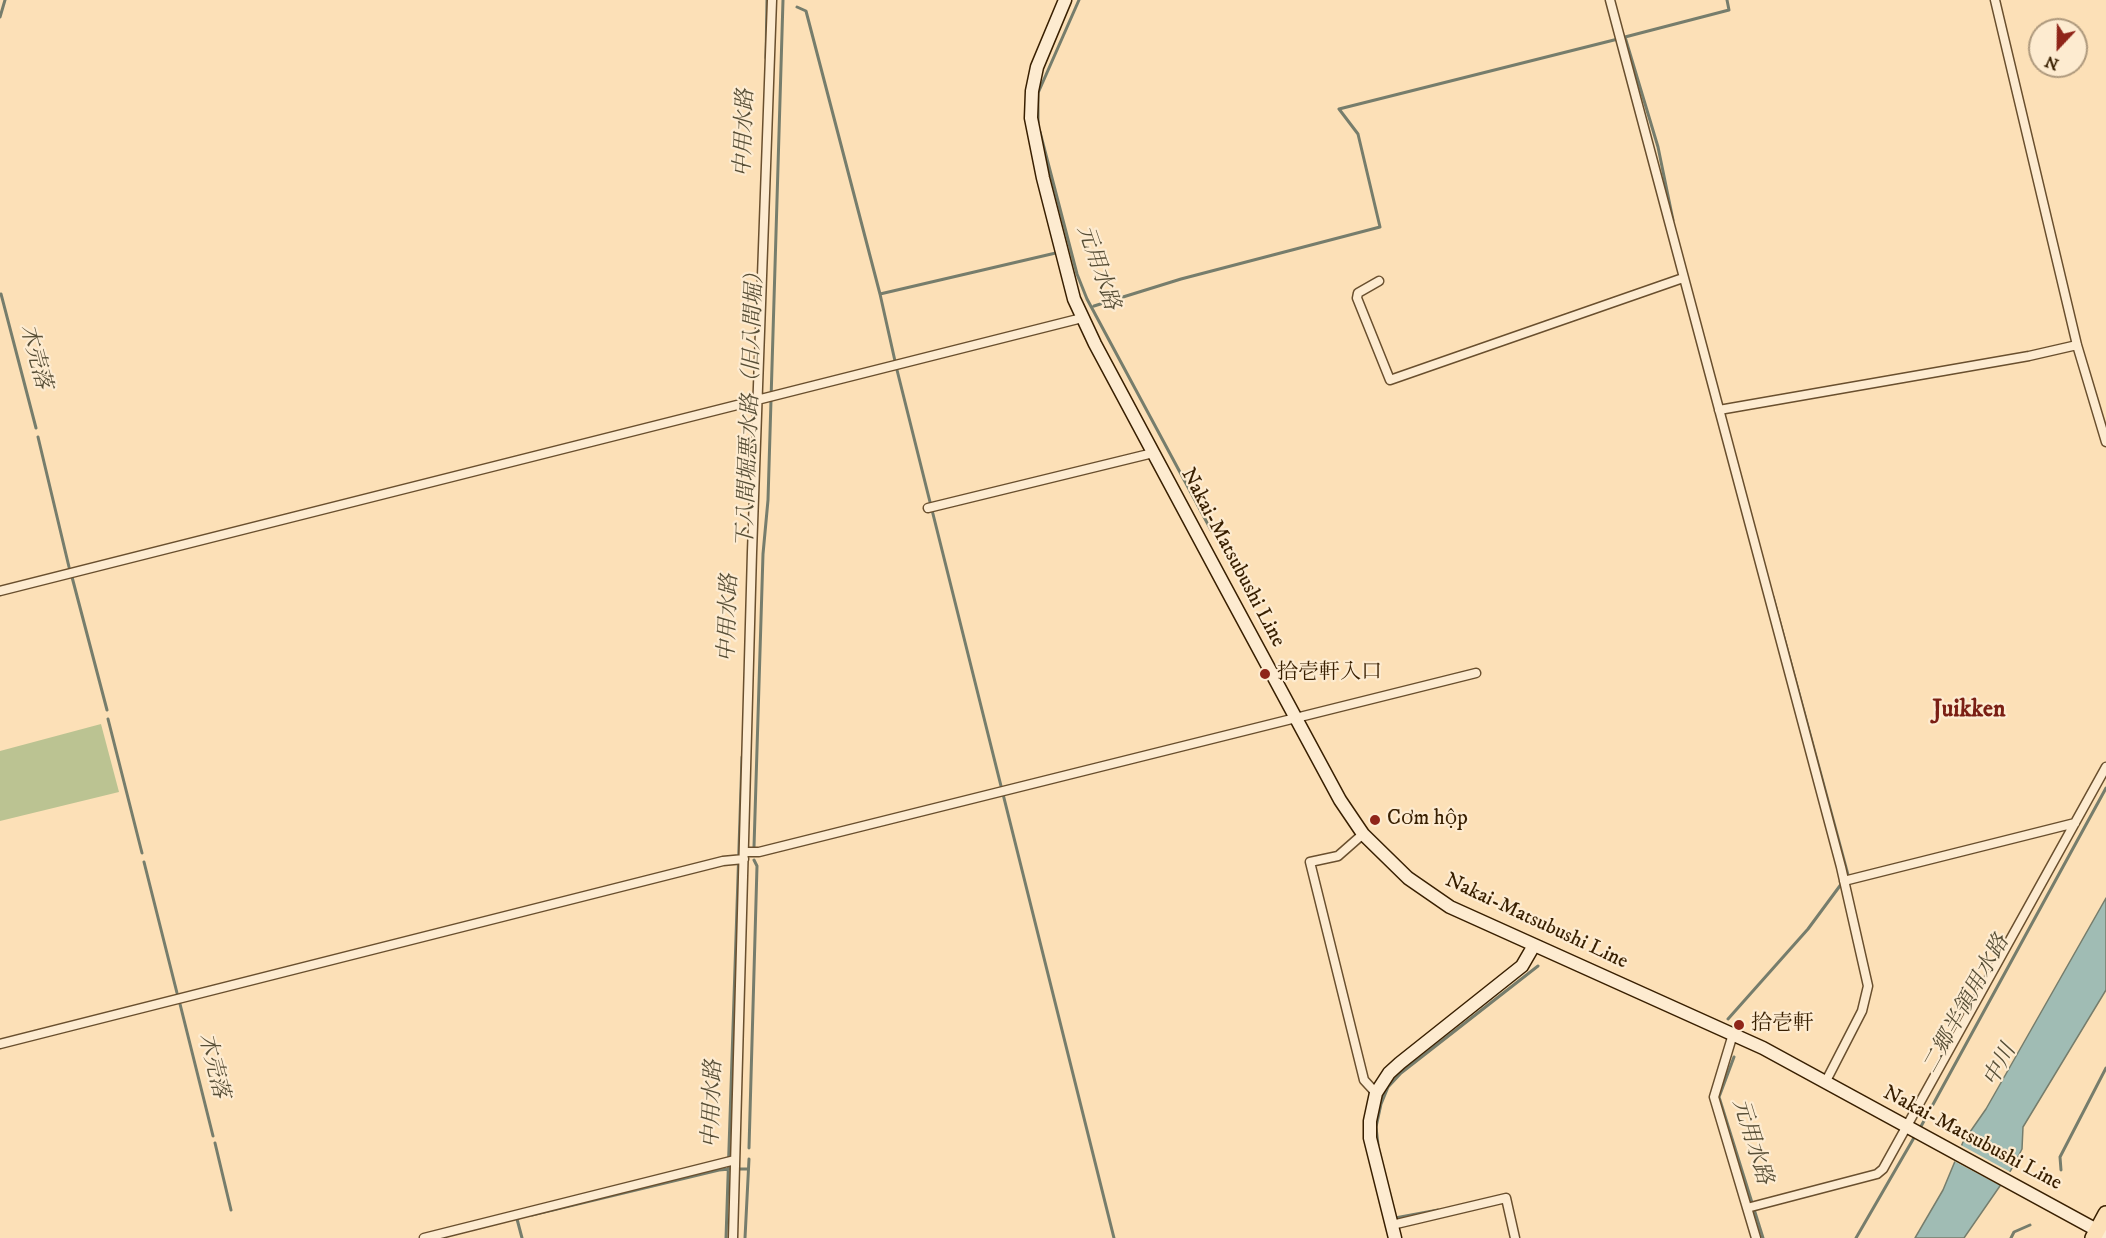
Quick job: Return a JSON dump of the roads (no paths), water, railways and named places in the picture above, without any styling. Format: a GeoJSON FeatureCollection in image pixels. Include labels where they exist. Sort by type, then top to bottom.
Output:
{"type":"FeatureCollection","features":[{"type":"Feature","properties":{"kind":"highway"},"geometry":{"type":"LineString","coordinates":[[2099,1234],[2106,1214]]}},
{"type":"Feature","properties":{"kind":"main road","name":"Nakai-Matsubushi Line"},"geometry":{"type":"LineString","coordinates":[[1065,0],[1037,67],[1032,91],[1031,118],[1063,263],[1082,318],[1340,800],[1363,834],[1394,866],[1450,907],[1533,947],[1733,1034],[1826,1081],[2030,1192],[2099,1234]]}},
{"type":"Feature","properties":{"kind":"main road"},"geometry":{"type":"LineString","coordinates":[[1395,1238],[1370,1138],[1370,1121],[1376,1093],[1389,1072],[1522,966],[1533,947]]}},
{"type":"Feature","properties":{"kind":"street"},"geometry":{"type":"LineString","coordinates":[[733,1238],[772,0]]}},
{"type":"Feature","properties":{"kind":"street"},"geometry":{"type":"LineString","coordinates":[[1610,0],[1719,410],[1811,736],[1868,986],[1862,1011],[1826,1081]]}},
{"type":"Feature","properties":{"kind":"street"},"geometry":{"type":"LineString","coordinates":[[1995,0],[2077,345],[2106,442]]}},
{"type":"Feature","properties":{"kind":"street"},"geometry":{"type":"LineString","coordinates":[[1379,281],[1358,293],[1357,298],[1390,380],[1683,278]]}},
{"type":"Feature","properties":{"kind":"street"},"geometry":{"type":"LineString","coordinates":[[0,591],[1082,318]]}},
{"type":"Feature","properties":{"kind":"street"},"geometry":{"type":"LineString","coordinates":[[1719,410],[2028,356],[2077,345]]}},
{"type":"Feature","properties":{"kind":"street"},"geometry":{"type":"LineString","coordinates":[[928,508],[1153,453]]}},
{"type":"Feature","properties":{"kind":"street"},"geometry":{"type":"LineString","coordinates":[[0,1044],[744,855],[1476,673]]}},
{"type":"Feature","properties":{"kind":"street"},"geometry":{"type":"LineString","coordinates":[[1747,1208],[1877,1174],[1883,1169],[2106,767]]}},
{"type":"Feature","properties":{"kind":"street"},"geometry":{"type":"LineString","coordinates":[[1844,881],[2075,823]]}},
{"type":"Feature","properties":{"kind":"street"},"geometry":{"type":"LineString","coordinates":[[1363,834],[1342,854],[1310,862],[1364,1080],[1376,1093]]}},
{"type":"Feature","properties":{"kind":"street"},"geometry":{"type":"LineString","coordinates":[[1733,1034],[1714,1097],[1756,1238]]}},
{"type":"Feature","properties":{"kind":"street"},"geometry":{"type":"LineString","coordinates":[[424,1238],[735,1160]]}},
{"type":"Feature","properties":{"kind":"street"},"geometry":{"type":"LineString","coordinates":[[1392,1225],[1506,1198],[1515,1238]]}},
{"type":"Feature","properties":{"kind":"water"},"geometry":{"type":"Polygon","coordinates":[[[2106,898],[2106,990],[2023,1127],[2022,1149],[2011,1170],[1964,1238],[1915,1238],[1943,1190],[1963,1142],[1986,1109],[2106,898]]]}},
{"type":"Feature","properties":{"kind":"waterway","name":"木売落"},"geometry":{"type":"LineString","coordinates":[[0,17],[5,0]]}},
{"type":"Feature","properties":{"kind":"waterway","name":"中用水路"},"geometry":{"type":"LineString","coordinates":[[766,58],[767,0]]}},
{"type":"Feature","properties":{"kind":"waterway","name":"下八間堀悪水路（旧八間堀）"},"geometry":{"type":"LineString","coordinates":[[754,847],[763,554],[768,500],[783,0]]}},
{"type":"Feature","properties":{"kind":"waterway","name":"元用水路"},"geometry":{"type":"LineString","coordinates":[[1038,123],[1038,93],[1079,0]]}},
{"type":"Feature","properties":{"kind":"waterway"},"geometry":{"type":"LineString","coordinates":[[1625,37],[1729,10],[1727,0]]}},
{"type":"Feature","properties":{"kind":"waterway"},"geometry":{"type":"LineString","coordinates":[[797,7],[806,11],[880,294],[1114,1238]]}},
{"type":"Feature","properties":{"kind":"waterway"},"geometry":{"type":"LineString","coordinates":[[1625,37],[1658,147],[1673,220]]}},
{"type":"Feature","properties":{"kind":"waterway"},"geometry":{"type":"LineString","coordinates":[[1094,306],[1181,279],[1380,227],[1358,134],[1339,109],[1618,39]]}},
{"type":"Feature","properties":{"kind":"waterway","name":"元用水路"},"geometry":{"type":"LineString","coordinates":[[1040,132],[1077,274],[1087,299],[1211,530]]}},
{"type":"Feature","properties":{"kind":"waterway"},"geometry":{"type":"LineString","coordinates":[[880,294],[1060,252]]}},
{"type":"Feature","properties":{"kind":"waterway","name":"木売落"},"geometry":{"type":"LineString","coordinates":[[1,294],[36,428]]}},
{"type":"Feature","properties":{"kind":"waterway","name":"木売落"},"geometry":{"type":"LineString","coordinates":[[38,437],[69,567]]}},
{"type":"Feature","properties":{"kind":"waterway","name":"木売落"},"geometry":{"type":"LineString","coordinates":[[72,577],[107,710]]}},
{"type":"Feature","properties":{"kind":"waterway"},"geometry":{"type":"LineString","coordinates":[[1773,597],[1848,875],[1846,877]]}},
{"type":"Feature","properties":{"kind":"waterway","name":"木売落"},"geometry":{"type":"LineString","coordinates":[[108,719],[142,853]]}},
{"type":"Feature","properties":{"kind":"waterway","name":"中用水路"},"geometry":{"type":"LineString","coordinates":[[726,1238],[742,757]]}},
{"type":"Feature","properties":{"kind":"waterway","name":"二郷半領用水路"},"geometry":{"type":"LineString","coordinates":[[1919,1130],[2106,788]]}},
{"type":"Feature","properties":{"kind":"waterway","name":"下八間堀悪水路（旧八間堀）"},"geometry":{"type":"LineString","coordinates":[[749,1148],[757,866],[754,860]]}},
{"type":"Feature","properties":{"kind":"waterway","name":"木売落"},"geometry":{"type":"LineString","coordinates":[[144,862],[177,993]]}},
{"type":"Feature","properties":{"kind":"waterway"},"geometry":{"type":"LineString","coordinates":[[1728,1019],[1808,929],[1842,883]]}},
{"type":"Feature","properties":{"kind":"waterway"},"geometry":{"type":"LineString","coordinates":[[1378,1145],[1376,1127],[1381,1104],[1388,1087],[1401,1073],[1538,966]]}},
{"type":"Feature","properties":{"kind":"waterway","name":"木売落"},"geometry":{"type":"LineString","coordinates":[[180,1004],[213,1136]]}},
{"type":"Feature","properties":{"kind":"waterway","name":"元用水路"},"geometry":{"type":"LineString","coordinates":[[1734,1057],[1719,1097],[1763,1238]]}},
{"type":"Feature","properties":{"kind":"waterway"},"geometry":{"type":"LineString","coordinates":[[2061,1170],[2060,1157],[2106,1068]]}},
{"type":"Feature","properties":{"kind":"waterway","name":"二郷半領用水路"},"geometry":{"type":"LineString","coordinates":[[1856,1238],[1915,1136]]}},
{"type":"Feature","properties":{"kind":"waterway","name":"木売落"},"geometry":{"type":"LineString","coordinates":[[215,1143],[231,1210]]}},
{"type":"Feature","properties":{"kind":"waterway","name":"下八間堀悪水路（旧八間堀）"},"geometry":{"type":"LineString","coordinates":[[745,1238],[749,1159]]}},
{"type":"Feature","properties":{"kind":"waterway"},"geometry":{"type":"LineString","coordinates":[[532,1215],[730,1169]]}},
{"type":"Feature","properties":{"kind":"waterway"},"geometry":{"type":"LineString","coordinates":[[736,1169],[748,1169]]}},
{"type":"Feature","properties":{"kind":"waterway"},"geometry":{"type":"LineString","coordinates":[[1395,1218],[1438,1210]]}},
{"type":"Feature","properties":{"kind":"waterway"},"geometry":{"type":"LineString","coordinates":[[519,1218],[517,1219],[522,1238]]}},
{"type":"Feature","properties":{"kind":"waterway"},"geometry":{"type":"LineString","coordinates":[[2011,1238],[2014,1232],[2030,1225]]}},
{"type":"Feature","properties":{"kind":"place","name":"拾壱軒入口"},"geometry":{"type":"Point","coordinates":[1265,674]}},
{"type":"Feature","properties":{"kind":"place","name":"Cơm hộp"},"geometry":{"type":"Point","coordinates":[1375,820]}},
{"type":"Feature","properties":{"kind":"place","name":"拾壱軒"},"geometry":{"type":"Point","coordinates":[1739,1025]}},
{"type":"Feature","properties":{"kind":"district","name":"Juikken"},"geometry":{"type":"Point","coordinates":[1969,711]}},
{"type":"Feature","properties":{"kind":"water label","name":"中川"},"geometry":{"type":"Point","coordinates":[2001,1066]}}]}
